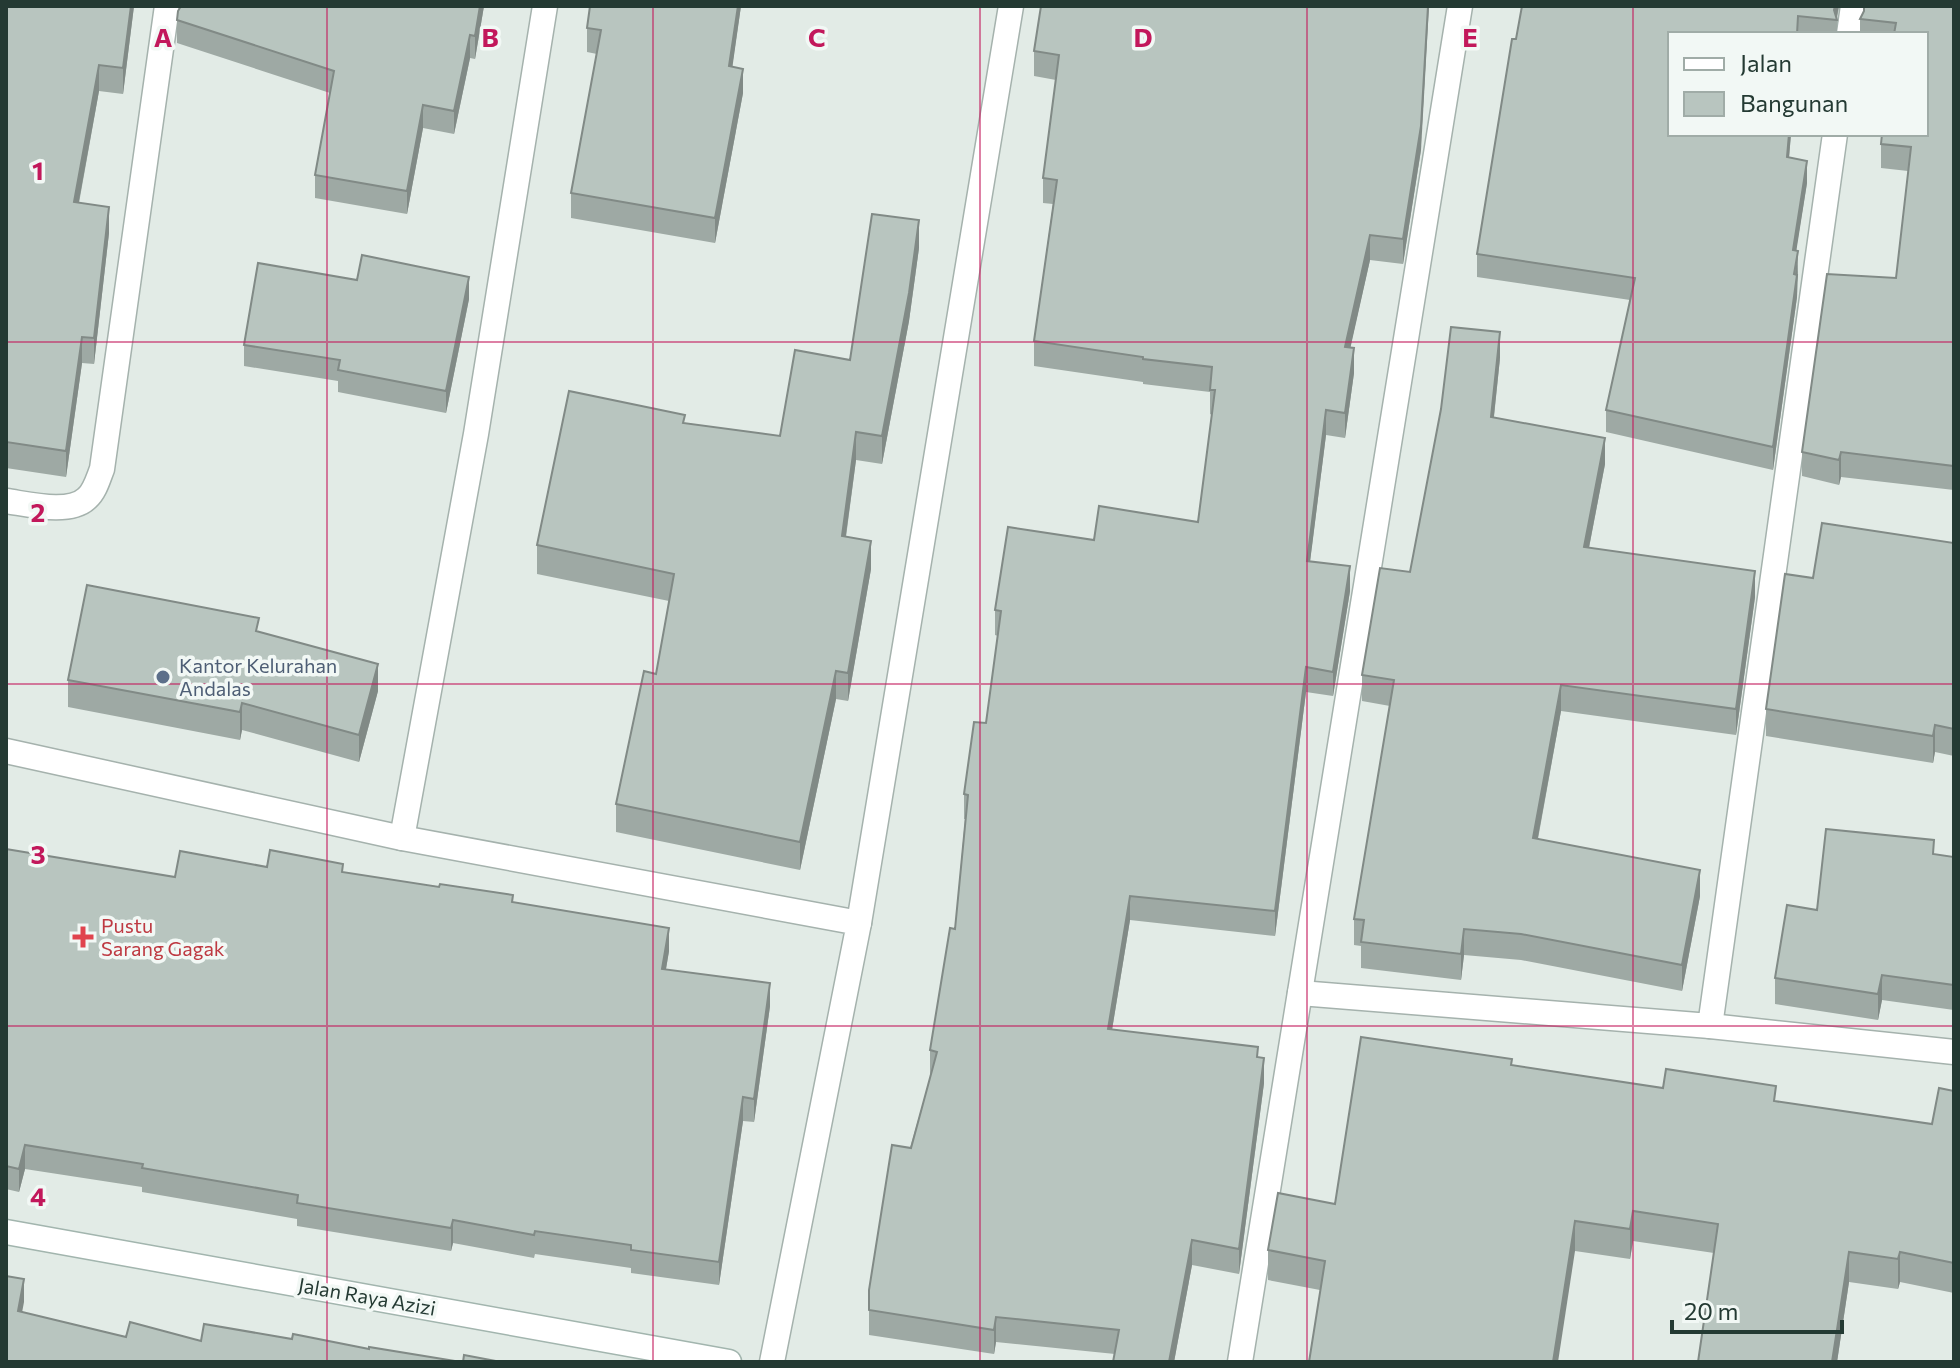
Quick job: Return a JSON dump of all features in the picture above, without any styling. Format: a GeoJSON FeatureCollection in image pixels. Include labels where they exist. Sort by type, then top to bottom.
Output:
{"type":"FeatureCollection","features":[{"type":"Feature","properties":{"kind":"street"},"geometry":{"type":"LineString","coordinates":[[6,501],[72,506],[86,500],[95,488],[102,469],[167,6]]}},
{"type":"Feature","properties":{"kind":"street"},"geometry":{"type":"LineString","coordinates":[[402,838],[476,434],[545,6]]}},
{"type":"Feature","properties":{"kind":"street"},"geometry":{"type":"LineString","coordinates":[[772,1362],[859,923],[1011,6]]}},
{"type":"Feature","properties":{"kind":"street"},"geometry":{"type":"LineString","coordinates":[[1240,1362],[1460,6]]}},
{"type":"Feature","properties":{"kind":"street"},"geometry":{"type":"LineString","coordinates":[[1849,32],[1853,6]]}},
{"type":"Feature","properties":{"kind":"street"},"geometry":{"type":"LineString","coordinates":[[1710,1026],[1835,136]]}},
{"type":"Feature","properties":{"kind":"street"},"geometry":{"type":"LineString","coordinates":[[6,751],[402,838],[859,923]]}},
{"type":"Feature","properties":{"kind":"street"},"geometry":{"type":"LineString","coordinates":[[1300,993],[1710,1026],[1954,1052]]}},
{"type":"Feature","properties":{"kind":"street","name":"Jalan Raya Azizi"},"geometry":{"type":"LineString","coordinates":[[6,1232],[729,1362]]}},
{"type":"Feature","properties":{"kind":"building"},"geometry":{"type":"Polygon","coordinates":[[[6,6],[131,6],[123,68],[99,65],[74,202],[109,207],[94,338],[82,337],[66,451],[6,442],[6,6]]]}},
{"type":"Feature","properties":{"kind":"building"},"geometry":{"type":"Polygon","coordinates":[[[181,6],[480,6],[475,36],[470,35],[454,111],[423,105],[407,191],[315,175],[334,71],[177,20],[181,6]]]}},
{"type":"Feature","properties":{"kind":"building"},"geometry":{"type":"Polygon","coordinates":[[[590,6],[738,6],[729,66],[743,69],[715,218],[571,193],[601,30],[587,28],[590,6]]]}},
{"type":"Feature","properties":{"kind":"building"},"geometry":{"type":"Polygon","coordinates":[[[1041,6],[1428,6],[1421,126],[1403,239],[1370,235],[1345,347],[1354,348],[1345,413],[1326,410],[1307,561],[1350,566],[1333,672],[1306,667],[1275,911],[1130,896],[1108,1029],[1258,1047],[1257,1057],[1264,1058],[1239,1249],[1192,1240],[1169,1362],[1113,1362],[1119,1330],[996,1317],[994,1330],[869,1310],[869,1290],[892,1145],[911,1148],[937,1052],[930,1050],[950,928],[955,929],[968,795],[964,794],[974,722],[986,723],[1001,611],[995,610],[1008,527],[1094,540],[1099,506],[1198,522],[1215,390],[1210,390],[1212,367],[1034,341],[1057,180],[1043,178],[1059,55],[1034,51],[1041,6]]]}},
{"type":"Feature","properties":{"kind":"building"},"geometry":{"type":"Polygon","coordinates":[[[1522,6],[1835,6],[1837,20],[1798,16],[1797,32],[1668,32],[1668,136],[1789,136],[1787,157],[1807,161],[1793,250],[1798,251],[1794,274],[1797,275],[1773,447],[1606,410],[1635,278],[1477,254],[1512,39],[1516,39],[1522,6]]]}},
{"type":"Feature","properties":{"kind":"building"},"geometry":{"type":"Polygon","coordinates":[[[1864,6],[1954,6],[1954,466],[1841,452],[1839,460],[1802,452],[1827,274],[1896,278],[1911,147],[1881,144],[1882,136],[1928,136],[1928,32],[1894,32],[1896,23],[1860,19],[1864,6]]]}},
{"type":"Feature","properties":{"kind":"building"},"geometry":{"type":"Polygon","coordinates":[[[872,214],[919,220],[909,293],[882,436],[856,432],[842,536],[871,541],[848,673],[836,671],[800,842],[616,804],[644,671],[656,674],[674,574],[537,545],[569,391],[685,415],[683,423],[780,436],[795,350],[850,360],[872,214]]]}},
{"type":"Feature","properties":{"kind":"building"},"geometry":{"type":"Polygon","coordinates":[[[362,255],[469,277],[446,391],[338,370],[340,360],[244,345],[258,263],[357,280],[362,255]]]}},
{"type":"Feature","properties":{"kind":"building"},"geometry":{"type":"Polygon","coordinates":[[[1451,327],[1500,332],[1491,417],[1605,438],[1584,547],[1755,571],[1736,709],[1561,685],[1533,838],[1700,870],[1682,965],[1521,934],[1464,929],[1461,954],[1361,942],[1364,920],[1354,919],[1394,680],[1362,675],[1380,568],[1410,572],[1441,409],[1451,327]]]}},
{"type":"Feature","properties":{"kind":"building"},"geometry":{"type":"Polygon","coordinates":[[[1822,523],[1954,543],[1954,729],[1935,725],[1933,736],[1766,709],[1785,574],[1813,578],[1822,523]]]}},
{"type":"Feature","properties":{"kind":"building"},"geometry":{"type":"Polygon","coordinates":[[[87,585],[259,618],[256,631],[378,664],[359,735],[242,703],[240,712],[68,680],[87,585]]]}},
{"type":"Feature","properties":{"kind":"building"},"geometry":{"type":"Polygon","coordinates":[[[1826,829],[1934,840],[1933,854],[1954,857],[1954,985],[1882,975],[1878,994],[1775,978],[1787,905],[1817,910],[1826,829]]]}},
{"type":"Feature","properties":{"kind":"building"},"geometry":{"type":"Polygon","coordinates":[[[6,849],[175,877],[180,851],[267,867],[270,850],[343,864],[342,872],[513,895],[512,902],[669,928],[662,969],[770,983],[754,1099],[743,1097],[719,1262],[631,1250],[631,1245],[535,1231],[534,1235],[453,1220],[451,1228],[297,1203],[298,1195],[142,1168],[143,1164],[25,1145],[19,1169],[6,1166],[6,849]]]}},
{"type":"Feature","properties":{"kind":"building"},"geometry":{"type":"Polygon","coordinates":[[[1361,1037],[1512,1059],[1511,1065],[1663,1088],[1666,1069],[1776,1086],[1774,1101],[1932,1124],[1939,1088],[1954,1091],[1954,1263],[1900,1252],[1898,1259],[1849,1252],[1832,1362],[1698,1362],[1718,1224],[1633,1211],[1630,1229],[1575,1221],[1553,1362],[1309,1362],[1325,1261],[1268,1250],[1278,1193],[1335,1204],[1361,1037]]]}},
{"type":"Feature","properties":{"kind":"building"},"geometry":{"type":"Polygon","coordinates":[[[6,1276],[24,1279],[18,1311],[126,1337],[130,1322],[201,1341],[204,1324],[292,1339],[293,1334],[461,1362],[6,1362],[6,1276]]]}},
{"type":"Feature","properties":{"kind":"building"},"geometry":{"type":"Polygon","coordinates":[[[464,1355],[501,1362],[463,1362],[464,1355]]]}},
{"type":"Feature","properties":{"kind":"place","name":"Kantor Kelurahan Andalas"},"geometry":{"type":"Point","coordinates":[163,677]}},
{"type":"Feature","properties":{"kind":"place","name":"Pustu Sarang Gagak"},"geometry":{"type":"Point","coordinates":[83,937]}}]}
